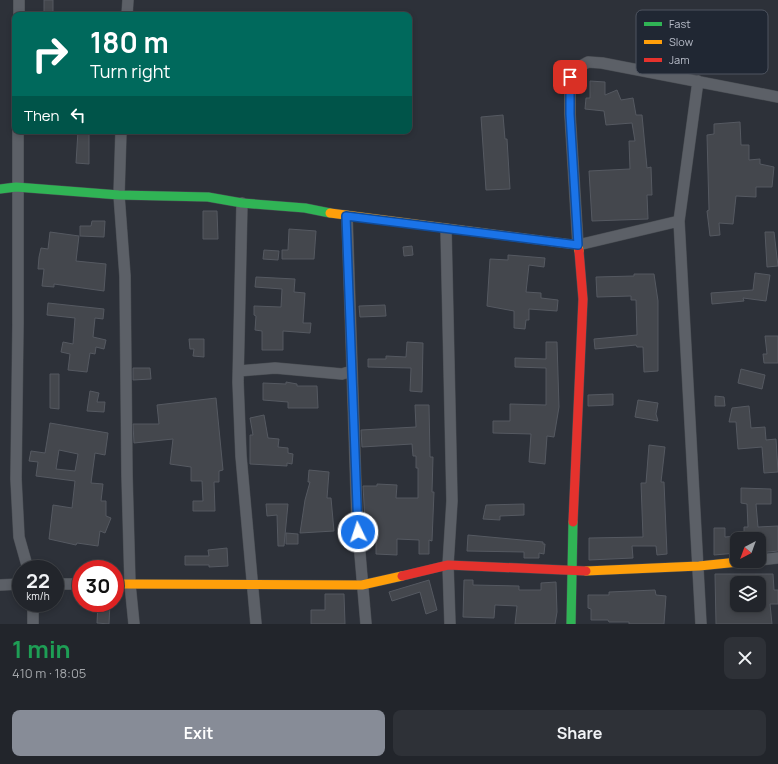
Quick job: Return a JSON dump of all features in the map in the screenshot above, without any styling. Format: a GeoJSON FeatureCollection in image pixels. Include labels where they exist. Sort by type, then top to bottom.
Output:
{"type":"FeatureCollection","features":[{"type":"Feature","properties":{"kind":"street"},"geometry":{"type":"LineString","coordinates":[[19,0],[19,12]]}},
{"type":"Feature","properties":{"kind":"street"},"geometry":{"type":"LineString","coordinates":[[127,12],[128,0]]}},
{"type":"Feature","properties":{"kind":"street"},"geometry":{"type":"LineString","coordinates":[[571,624],[571,572],[583,299],[578,245],[570,114],[570,77],[579,67],[588,62],[636,70]]}},
{"type":"Feature","properties":{"kind":"street"},"geometry":{"type":"LineString","coordinates":[[657,74],[778,97]]}},
{"type":"Feature","properties":{"kind":"street"},"geometry":{"type":"LineString","coordinates":[[698,81],[679,221],[701,624]]}},
{"type":"Feature","properties":{"kind":"street"},"geometry":{"type":"LineString","coordinates":[[18,134],[16,187],[18,324],[16,479],[19,537],[25,560]]}},
{"type":"Feature","properties":{"kind":"street"},"geometry":{"type":"LineString","coordinates":[[121,134],[119,195],[125,276],[130,584],[134,624]]}},
{"type":"Feature","properties":{"kind":"street"},"geometry":{"type":"LineString","coordinates":[[0,189],[16,187],[119,195],[208,196],[242,203],[305,208],[346,216],[578,245],[679,221]]}},
{"type":"Feature","properties":{"kind":"street"},"geometry":{"type":"LineString","coordinates":[[242,203],[239,371],[241,456],[254,585],[256,624]]}},
{"type":"Feature","properties":{"kind":"street"},"geometry":{"type":"LineString","coordinates":[[346,216],[357,519],[366,624]]}},
{"type":"Feature","properties":{"kind":"street"},"geometry":{"type":"LineString","coordinates":[[446,229],[452,501],[448,565],[450,624]]}},
{"type":"Feature","properties":{"kind":"street"},"geometry":{"type":"LineString","coordinates":[[239,371],[275,368],[342,374],[352,371]]}},
{"type":"Feature","properties":{"kind":"street"},"geometry":{"type":"LineString","coordinates":[[766,559],[778,558]]}},
{"type":"Feature","properties":{"kind":"street"},"geometry":{"type":"LineString","coordinates":[[124,584],[362,584],[448,565],[571,572],[699,566],[730,563]]}},
{"type":"Feature","properties":{"kind":"street"},"geometry":{"type":"LineString","coordinates":[[0,585],[12,584]]}},
{"type":"Feature","properties":{"kind":"street"},"geometry":{"type":"LineString","coordinates":[[33,612],[33,624]]}},
{"type":"Feature","properties":{"kind":"building"},"geometry":{"type":"Polygon","coordinates":[[[44,0],[53,0],[53,12],[44,12],[44,0]]]}},
{"type":"Feature","properties":{"kind":"building"},"geometry":{"type":"Polygon","coordinates":[[[590,81],[605,82],[605,95],[617,90],[621,100],[633,98],[636,115],[642,115],[647,168],[651,167],[652,195],[647,195],[648,219],[592,221],[589,171],[630,169],[629,141],[635,141],[632,123],[606,125],[604,111],[585,109],[586,98],[590,98],[590,81]]]}},
{"type":"Feature","properties":{"kind":"building"},"geometry":{"type":"Polygon","coordinates":[[[503,115],[505,139],[507,139],[510,189],[486,190],[481,117],[503,115]]]}},
{"type":"Feature","properties":{"kind":"building"},"geometry":{"type":"Polygon","coordinates":[[[740,122],[741,145],[749,145],[749,160],[760,159],[760,164],[774,167],[772,187],[756,187],[756,197],[736,196],[733,224],[719,223],[720,235],[710,236],[707,211],[709,210],[707,135],[714,134],[714,124],[740,122]]]}},
{"type":"Feature","properties":{"kind":"building"},"geometry":{"type":"Polygon","coordinates":[[[78,134],[89,134],[89,164],[76,163],[78,134]]]}},
{"type":"Feature","properties":{"kind":"building"},"geometry":{"type":"Polygon","coordinates":[[[203,211],[217,211],[218,239],[203,239],[203,211]]]}},
{"type":"Feature","properties":{"kind":"building"},"geometry":{"type":"Polygon","coordinates":[[[92,221],[105,221],[104,237],[80,236],[80,226],[91,226],[92,221]]]}},
{"type":"Feature","properties":{"kind":"building"},"geometry":{"type":"Polygon","coordinates":[[[289,229],[316,231],[314,259],[282,259],[282,250],[288,250],[289,229]]]}},
{"type":"Feature","properties":{"kind":"building"},"geometry":{"type":"Polygon","coordinates":[[[50,232],[79,236],[76,261],[106,264],[104,291],[54,284],[54,287],[42,286],[44,269],[38,269],[39,257],[41,248],[48,249],[50,232]]]}},
{"type":"Feature","properties":{"kind":"building"},"geometry":{"type":"Polygon","coordinates":[[[765,232],[774,232],[778,266],[767,267],[765,232]]]}},
{"type":"Feature","properties":{"kind":"building"},"geometry":{"type":"Polygon","coordinates":[[[412,246],[413,255],[404,256],[403,247],[412,246]]]}},
{"type":"Feature","properties":{"kind":"building"},"geometry":{"type":"Polygon","coordinates":[[[264,250],[279,251],[278,260],[263,259],[264,250]]]}},
{"type":"Feature","properties":{"kind":"building"},"geometry":{"type":"Polygon","coordinates":[[[508,255],[545,258],[544,267],[529,265],[526,292],[541,293],[541,298],[558,300],[557,311],[529,309],[529,320],[526,320],[525,329],[514,328],[514,311],[487,306],[490,259],[508,260],[508,255]]]}},
{"type":"Feature","properties":{"kind":"building"},"geometry":{"type":"Polygon","coordinates":[[[755,273],[770,275],[766,301],[743,298],[744,301],[712,304],[711,293],[753,290],[755,273]]]}},
{"type":"Feature","properties":{"kind":"building"},"geometry":{"type":"Polygon","coordinates":[[[634,274],[654,274],[658,301],[658,371],[644,372],[643,347],[637,347],[636,345],[595,349],[594,339],[637,335],[636,300],[631,300],[631,296],[597,297],[596,277],[634,276],[634,274]]]}},
{"type":"Feature","properties":{"kind":"building"},"geometry":{"type":"Polygon","coordinates":[[[256,277],[295,279],[294,292],[305,293],[303,323],[311,323],[310,333],[283,331],[283,350],[262,350],[262,331],[255,330],[256,316],[254,315],[254,306],[281,307],[282,289],[255,287],[256,277]]]}},
{"type":"Feature","properties":{"kind":"building"},"geometry":{"type":"Polygon","coordinates":[[[48,303],[104,309],[103,319],[95,318],[93,337],[106,340],[104,349],[96,347],[95,354],[90,353],[87,372],[68,370],[70,354],[61,352],[63,342],[73,344],[75,318],[47,315],[48,303]]]}},
{"type":"Feature","properties":{"kind":"building"},"geometry":{"type":"Polygon","coordinates":[[[385,305],[386,316],[360,317],[359,306],[385,305]]]}},
{"type":"Feature","properties":{"kind":"building"},"geometry":{"type":"Polygon","coordinates":[[[765,336],[778,336],[778,363],[764,363],[763,354],[767,354],[765,336]]]}},
{"type":"Feature","properties":{"kind":"building"},"geometry":{"type":"Polygon","coordinates":[[[189,339],[204,339],[204,357],[193,356],[194,349],[190,349],[189,339]]]}},
{"type":"Feature","properties":{"kind":"building"},"geometry":{"type":"Polygon","coordinates":[[[407,342],[423,343],[422,392],[410,391],[411,368],[368,367],[368,359],[386,359],[386,356],[406,357],[407,342]]]}},
{"type":"Feature","properties":{"kind":"building"},"geometry":{"type":"Polygon","coordinates":[[[546,342],[557,342],[559,407],[554,437],[547,436],[545,464],[529,462],[531,434],[493,433],[493,421],[510,421],[510,404],[546,405],[546,368],[515,367],[515,358],[546,359],[546,342]]]}},
{"type":"Feature","properties":{"kind":"building"},"geometry":{"type":"Polygon","coordinates":[[[133,368],[150,368],[151,379],[133,380],[133,368]]]}},
{"type":"Feature","properties":{"kind":"building"},"geometry":{"type":"Polygon","coordinates":[[[741,369],[765,375],[762,389],[738,383],[741,369]]]}},
{"type":"Feature","properties":{"kind":"building"},"geometry":{"type":"Polygon","coordinates":[[[50,374],[59,374],[59,409],[50,408],[50,374]]]}},
{"type":"Feature","properties":{"kind":"building"},"geometry":{"type":"Polygon","coordinates":[[[286,382],[297,384],[297,386],[317,386],[318,408],[288,408],[288,402],[263,400],[263,383],[286,384],[286,382]]]}},
{"type":"Feature","properties":{"kind":"building"},"geometry":{"type":"Polygon","coordinates":[[[90,391],[99,393],[97,402],[105,402],[104,412],[87,411],[90,391]]]}},
{"type":"Feature","properties":{"kind":"building"},"geometry":{"type":"Polygon","coordinates":[[[613,394],[613,405],[588,406],[588,395],[613,394]]]}},
{"type":"Feature","properties":{"kind":"building"},"geometry":{"type":"Polygon","coordinates":[[[715,396],[724,397],[725,406],[715,406],[715,396]]]}},
{"type":"Feature","properties":{"kind":"building"},"geometry":{"type":"Polygon","coordinates":[[[216,398],[223,470],[219,471],[219,482],[214,482],[215,511],[193,511],[193,501],[203,501],[202,481],[191,481],[191,467],[170,464],[173,439],[134,443],[133,424],[159,424],[157,405],[216,398]]]}},
{"type":"Feature","properties":{"kind":"building"},"geometry":{"type":"Polygon","coordinates":[[[638,400],[658,403],[656,414],[658,421],[635,417],[638,400]]]}},
{"type":"Feature","properties":{"kind":"building"},"geometry":{"type":"Polygon","coordinates":[[[415,405],[429,405],[430,457],[433,457],[432,492],[434,492],[432,541],[429,540],[429,554],[419,554],[419,540],[397,539],[397,555],[376,554],[376,538],[366,537],[363,486],[377,486],[377,484],[397,485],[396,498],[418,498],[418,468],[416,468],[416,456],[413,456],[412,444],[362,447],[361,430],[416,427],[415,405]]]}},
{"type":"Feature","properties":{"kind":"building"},"geometry":{"type":"Polygon","coordinates":[[[749,406],[751,428],[765,427],[766,440],[776,439],[778,472],[764,473],[762,447],[738,449],[736,422],[729,422],[732,408],[749,406]]]}},
{"type":"Feature","properties":{"kind":"building"},"geometry":{"type":"Polygon","coordinates":[[[264,415],[268,438],[279,439],[278,447],[288,448],[288,453],[293,454],[292,464],[287,463],[287,466],[250,464],[250,435],[253,435],[250,418],[264,415]]]}},
{"type":"Feature","properties":{"kind":"building"},"geometry":{"type":"Polygon","coordinates":[[[50,423],[108,433],[105,455],[95,453],[91,483],[103,484],[101,501],[106,501],[106,516],[111,518],[105,533],[100,531],[98,546],[77,543],[76,545],[49,539],[53,505],[72,508],[75,481],[36,476],[38,462],[29,461],[31,451],[45,453],[50,423]],[[59,450],[56,469],[75,471],[78,454],[59,450]]]}},
{"type":"Feature","properties":{"kind":"building"},"geometry":{"type":"Polygon","coordinates":[[[649,445],[665,447],[661,482],[664,482],[667,554],[657,555],[656,546],[632,546],[633,558],[589,560],[589,538],[643,537],[641,483],[646,483],[649,445]]]}},
{"type":"Feature","properties":{"kind":"building"},"geometry":{"type":"Polygon","coordinates":[[[309,470],[329,472],[327,498],[331,498],[334,531],[300,533],[305,500],[310,482],[308,482],[309,470]]]}},
{"type":"Feature","properties":{"kind":"building"},"geometry":{"type":"Polygon","coordinates":[[[741,488],[771,489],[771,504],[756,504],[758,527],[778,526],[778,551],[766,552],[766,532],[744,532],[744,527],[748,527],[747,504],[741,503],[741,488]]]}},
{"type":"Feature","properties":{"kind":"building"},"geometry":{"type":"Polygon","coordinates":[[[266,504],[288,504],[284,546],[278,546],[277,515],[267,516],[266,504]]]}},
{"type":"Feature","properties":{"kind":"building"},"geometry":{"type":"Polygon","coordinates":[[[524,504],[524,515],[500,516],[500,520],[483,519],[486,505],[524,504]]]}},
{"type":"Feature","properties":{"kind":"building"},"geometry":{"type":"Polygon","coordinates":[[[714,528],[725,528],[725,537],[730,537],[730,554],[714,555],[714,528]]]}},
{"type":"Feature","properties":{"kind":"building"},"geometry":{"type":"Polygon","coordinates":[[[286,533],[298,534],[298,544],[286,544],[286,533]]]}},
{"type":"Feature","properties":{"kind":"building"},"geometry":{"type":"Polygon","coordinates":[[[468,535],[543,542],[543,544],[545,544],[544,554],[539,553],[539,558],[524,558],[524,552],[467,551],[468,535]]]}},
{"type":"Feature","properties":{"kind":"building"},"geometry":{"type":"Polygon","coordinates":[[[227,548],[228,566],[209,567],[209,565],[185,565],[185,556],[209,556],[208,550],[227,548]]]}},
{"type":"Feature","properties":{"kind":"building"},"geometry":{"type":"Polygon","coordinates":[[[715,574],[773,574],[774,590],[778,590],[778,604],[770,604],[772,624],[716,624],[715,574]]]}},
{"type":"Feature","properties":{"kind":"building"},"geometry":{"type":"Polygon","coordinates":[[[429,580],[437,610],[426,614],[420,592],[392,601],[389,592],[429,580]]]}},
{"type":"Feature","properties":{"kind":"building"},"geometry":{"type":"Polygon","coordinates":[[[464,580],[473,580],[473,585],[519,586],[519,590],[541,590],[541,583],[556,582],[557,612],[555,624],[515,624],[517,606],[495,605],[494,618],[463,617],[464,580]]]}},
{"type":"Feature","properties":{"kind":"building"},"geometry":{"type":"Polygon","coordinates":[[[655,590],[656,595],[666,596],[664,624],[629,624],[629,622],[591,620],[591,609],[588,608],[588,595],[609,595],[609,592],[655,590]]]}},
{"type":"Feature","properties":{"kind":"building"},"geometry":{"type":"Polygon","coordinates":[[[325,594],[344,594],[345,624],[311,624],[311,610],[325,610],[325,594]]]}},
{"type":"Feature","properties":{"kind":"building"},"geometry":{"type":"Polygon","coordinates":[[[98,612],[110,612],[109,624],[97,623],[98,612]]]}},
{"type":"Feature","properties":{"kind":"traffic: fast"},"geometry":{"type":"LineString","coordinates":[[0,189],[16,187],[119,195],[208,197],[242,203],[305,208],[330,213]]}},
{"type":"Feature","properties":{"kind":"traffic: fast"},"geometry":{"type":"LineString","coordinates":[[571,624],[573,522]]}},
{"type":"Feature","properties":{"kind":"traffic: slow"},"geometry":{"type":"LineString","coordinates":[[330,213],[578,245],[579,251]]}},
{"type":"Feature","properties":{"kind":"traffic: slow"},"geometry":{"type":"LineString","coordinates":[[586,571],[699,566],[730,563]]}},
{"type":"Feature","properties":{"kind":"traffic: slow"},"geometry":{"type":"LineString","coordinates":[[124,584],[362,585],[402,576]]}},
{"type":"Feature","properties":{"kind":"traffic: jam"},"geometry":{"type":"LineString","coordinates":[[573,522],[583,299],[579,251]]}},
{"type":"Feature","properties":{"kind":"traffic: jam"},"geometry":{"type":"LineString","coordinates":[[402,576],[448,565],[586,571]]}},
{"type":"Feature","properties":{"kind":"route"},"geometry":{"type":"LineString","coordinates":[[358,532],[346,216],[578,245],[570,114],[570,77]]}}]}
